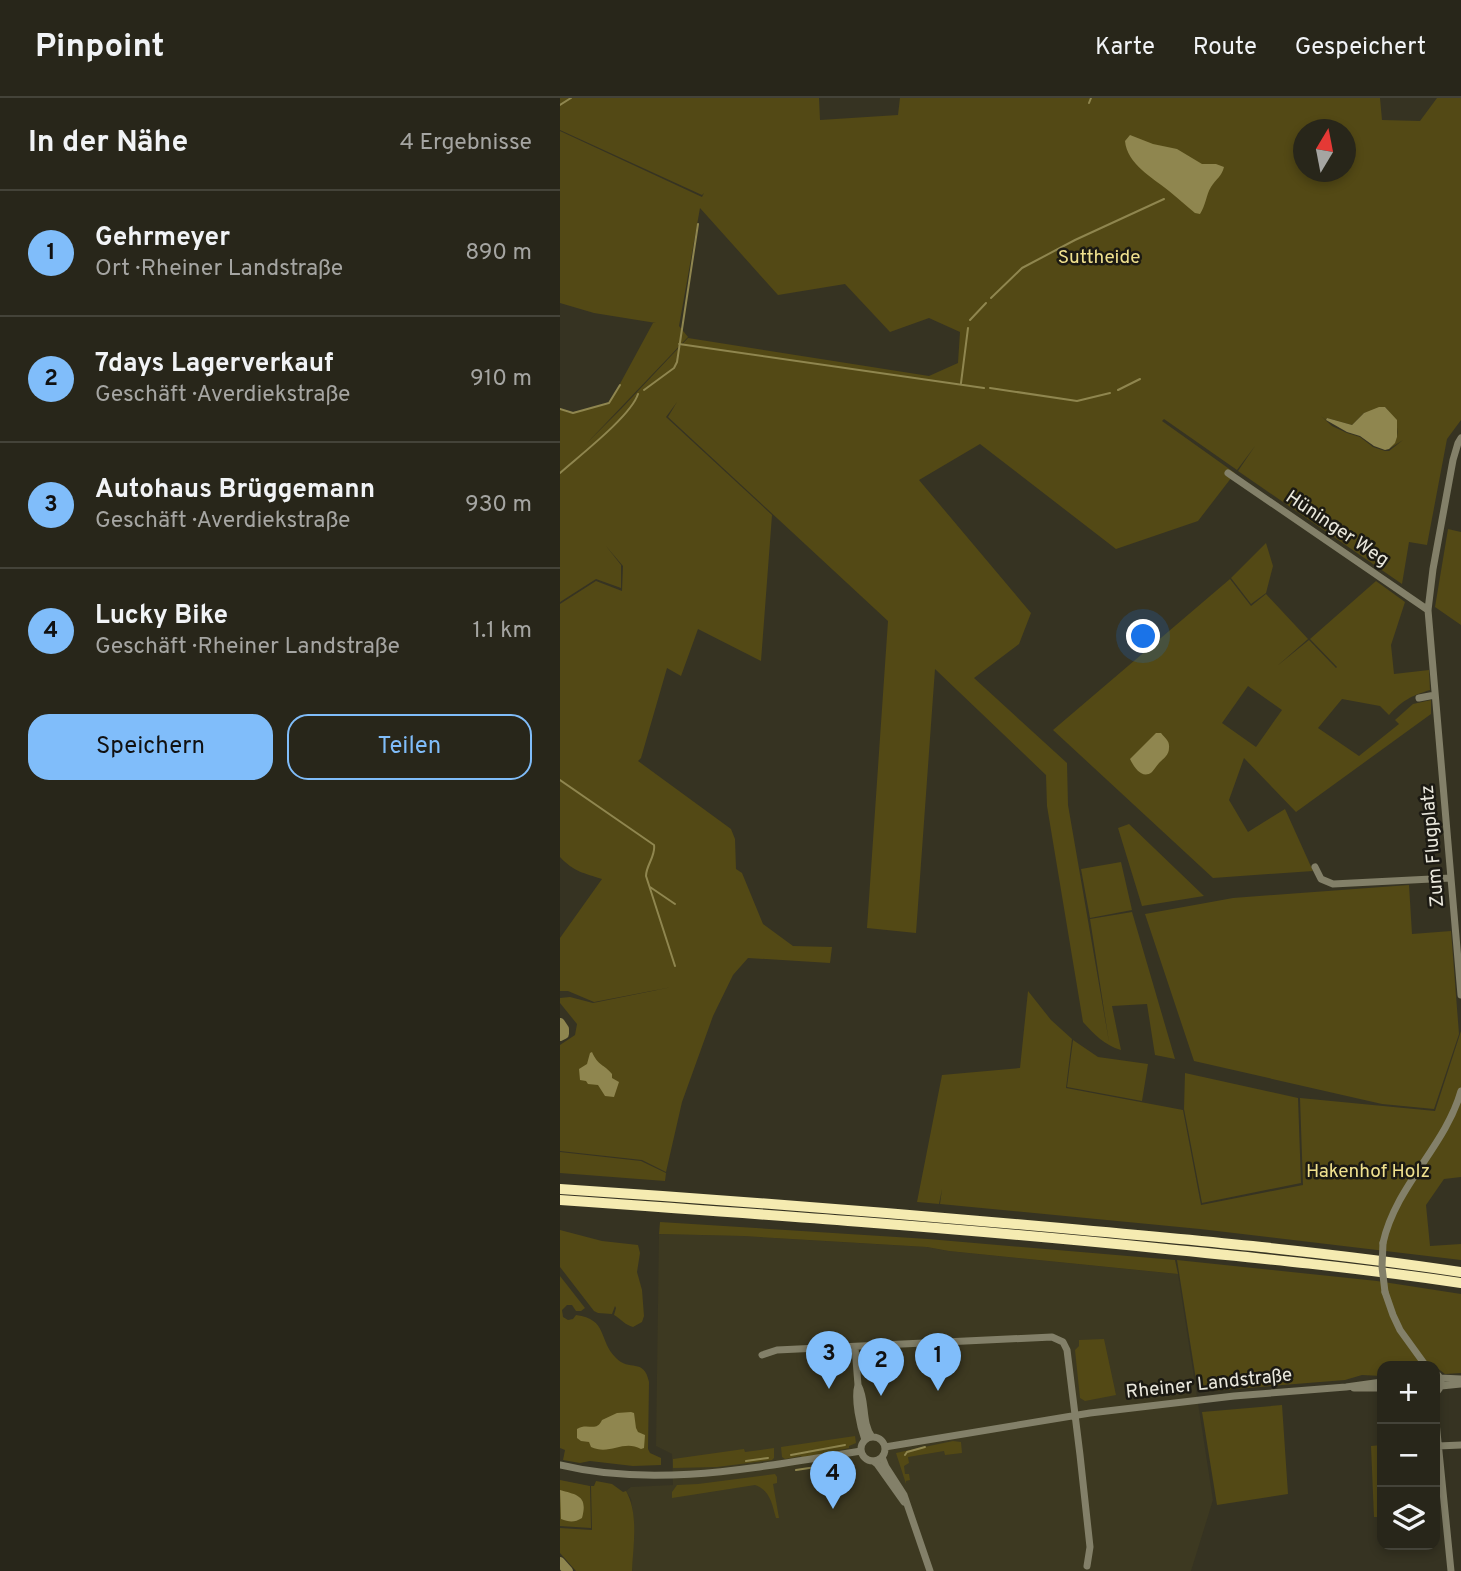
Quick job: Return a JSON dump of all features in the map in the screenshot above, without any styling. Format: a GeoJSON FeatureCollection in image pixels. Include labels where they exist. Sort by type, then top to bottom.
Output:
{"type":"FeatureCollection","features":[{"type":"Feature","properties":{"kind":"highway"},"geometry":{"type":"LineString","coordinates":[[560,1189],[1154,1236],[1344,1256],[1461,1272]]}},
{"type":"Feature","properties":{"kind":"highway"},"geometry":{"type":"LineString","coordinates":[[560,1200],[1106,1242],[1461,1283]]}},
{"type":"Feature","properties":{"kind":"street","name":"Zum Flugplatz"},"geometry":{"type":"LineString","coordinates":[[1461,438],[1453,460],[1428,610],[1461,995]]}},
{"type":"Feature","properties":{"kind":"street","name":"Hüninger Weg"},"geometry":{"type":"LineString","coordinates":[[1228,473],[1428,610]]}},
{"type":"Feature","properties":{"kind":"street"},"geometry":{"type":"LineString","coordinates":[[1419,698],[1435,695]]}},
{"type":"Feature","properties":{"kind":"street"},"geometry":{"type":"LineString","coordinates":[[1315,867],[1321,879],[1333,884],[1451,878]]}},
{"type":"Feature","properties":{"kind":"street"},"geometry":{"type":"LineString","coordinates":[[1422,1361],[1400,1330],[1385,1292],[1382,1267],[1384,1243],[1392,1214],[1451,1119],[1461,1091]]}},
{"type":"Feature","properties":{"kind":"street"},"geometry":{"type":"LineString","coordinates":[[762,1355],[777,1350],[1057,1338],[1067,1350],[1090,1547],[1087,1566]]}},
{"type":"Feature","properties":{"kind":"street"},"geometry":{"type":"LineString","coordinates":[[855,1346],[860,1425],[869,1438],[882,1441],[885,1447],[882,1457],[904,1495],[930,1571]]}},
{"type":"Feature","properties":{"kind":"street"},"geometry":{"type":"LineString","coordinates":[[1440,1382],[1461,1379]]}},
{"type":"Feature","properties":{"kind":"street"},"geometry":{"type":"LineString","coordinates":[[1440,1382],[1461,1384]]}},
{"type":"Feature","properties":{"kind":"street","name":"Rheiner Landstraße"},"geometry":{"type":"LineString","coordinates":[[885,1447],[1075,1415],[1377,1383]]}},
{"type":"Feature","properties":{"kind":"street","name":"Rheiner Landstraße"},"geometry":{"type":"LineString","coordinates":[[1346,1387],[1377,1388]]}},
{"type":"Feature","properties":{"kind":"street"},"geometry":{"type":"LineString","coordinates":[[869,1438],[862,1445],[861,1451],[865,1458],[877,1464],[907,1506]]}},
{"type":"Feature","properties":{"kind":"street"},"geometry":{"type":"LineString","coordinates":[[1440,1447],[1461,1445]]}},
{"type":"Feature","properties":{"kind":"street"},"geometry":{"type":"LineString","coordinates":[[560,1465],[600,1473],[646,1476],[761,1468],[861,1451]]}},
{"type":"Feature","properties":{"kind":"street"},"geometry":{"type":"LineString","coordinates":[[873,1461],[882,1457]]}},
{"type":"Feature","properties":{"kind":"street"},"geometry":{"type":"LineString","coordinates":[[1440,1466],[1451,1571]]}},
{"type":"Feature","properties":{"kind":"shaded area"},"geometry":{"type":"Polygon","coordinates":[[[1130,135],[1177,149],[1202,164],[1224,167],[1209,190],[1200,214],[1195,213],[1136,164],[1130,157],[1125,141],[1130,135]]]}},
{"type":"Feature","properties":{"kind":"shaded area"},"geometry":{"type":"Polygon","coordinates":[[[1385,407],[1397,420],[1395,443],[1385,450],[1326,420],[1327,418],[1352,425],[1364,413],[1385,407]]]}},
{"type":"Feature","properties":{"kind":"shaded area"},"geometry":{"type":"Polygon","coordinates":[[[1156,733],[1161,733],[1168,741],[1168,753],[1152,772],[1142,774],[1130,759],[1156,733]]]}},
{"type":"Feature","properties":{"kind":"shaded area"},"geometry":{"type":"Polygon","coordinates":[[[592,1052],[612,1074],[612,1078],[619,1082],[614,1097],[605,1096],[598,1085],[580,1080],[579,1069],[587,1064],[592,1052]]]}},
{"type":"Feature","properties":{"kind":"shaded area"},"geometry":{"type":"Polygon","coordinates":[[[659,1234],[927,1247],[1178,1274],[1213,1500],[1191,1571],[632,1571],[634,1522],[631,1499],[626,1491],[631,1487],[673,1485],[672,1454],[656,1446],[659,1234]]]}},
{"type":"Feature","properties":{"kind":"shaded area"},"geometry":{"type":"Polygon","coordinates":[[[617,1413],[634,1413],[638,1432],[645,1435],[644,1448],[628,1446],[604,1450],[591,1447],[589,1442],[577,1438],[577,1429],[581,1427],[594,1427],[617,1413]]]}},
{"type":"Feature","properties":{"kind":"shaded area"},"geometry":{"type":"Polygon","coordinates":[[[560,1490],[580,1498],[584,1505],[582,1518],[572,1522],[561,1519],[560,1490]]]}},
{"type":"Feature","properties":{"kind":"green space","name":"Suttheide"},"geometry":{"type":"Polygon","coordinates":[[[560,98],[819,98],[820,120],[898,115],[900,98],[1380,98],[1382,120],[1420,121],[1437,98],[1461,98],[1461,420],[1447,439],[1427,545],[1409,542],[1402,584],[1238,471],[1255,446],[1237,470],[1164,419],[1162,421],[1235,473],[1198,521],[1116,549],[980,444],[919,480],[1031,613],[1019,644],[974,678],[1067,763],[1068,805],[1109,1042],[1090,919],[1132,912],[1175,1059],[1155,1055],[1147,1004],[1112,1006],[1121,1050],[1105,1042],[1083,1022],[1047,806],[1046,775],[935,669],[916,933],[867,928],[888,621],[668,417],[677,402],[666,417],[772,515],[761,661],[698,629],[681,676],[667,668],[638,761],[731,829],[735,839],[736,869],[742,873],[763,924],[793,946],[832,947],[830,963],[748,958],[733,975],[713,1016],[682,1102],[666,1172],[642,1160],[560,1151],[560,1045],[575,1035],[577,1024],[560,1003],[560,998],[570,997],[593,1003],[672,987],[594,1002],[568,991],[560,991],[560,938],[602,879],[575,869],[560,857],[560,604],[596,581],[622,591],[623,566],[606,546],[621,565],[621,588],[596,579],[560,602],[560,409],[569,413],[609,404],[653,323],[656,323],[594,313],[560,303],[560,131],[702,197],[704,193],[702,195],[560,130],[560,98]],[[700,208],[679,326],[688,337],[586,444],[688,338],[929,376],[958,363],[960,332],[929,318],[890,332],[845,284],[778,295],[700,208]],[[1385,407],[1364,413],[1352,425],[1327,418],[1326,420],[1321,416],[1332,426],[1360,437],[1373,447],[1389,451],[1403,440],[1389,449],[1396,438],[1397,428],[1385,407]]]}},
{"type":"Feature","properties":{"kind":"green space"},"geometry":{"type":"Polygon","coordinates":[[[1448,529],[1461,532],[1461,625],[1435,607],[1448,529]]]}},
{"type":"Feature","properties":{"kind":"green space"},"geometry":{"type":"Polygon","coordinates":[[[1266,543],[1273,566],[1266,593],[1251,604],[1231,578],[1266,543]]]}},
{"type":"Feature","properties":{"kind":"green space"},"geometry":{"type":"Polygon","coordinates":[[[1230,579],[1251,606],[1266,594],[1308,639],[1277,666],[1309,640],[1336,668],[1310,639],[1376,581],[1405,602],[1391,645],[1394,674],[1429,670],[1430,690],[1408,699],[1389,715],[1380,706],[1342,699],[1318,728],[1359,756],[1399,724],[1395,720],[1413,704],[1431,700],[1431,714],[1296,812],[1244,758],[1229,800],[1248,832],[1285,809],[1313,871],[1213,878],[1053,730],[1230,579]],[[1248,686],[1222,723],[1256,747],[1282,710],[1248,686]]]}},
{"type":"Feature","properties":{"kind":"green space"},"geometry":{"type":"Polygon","coordinates":[[[1129,824],[1204,896],[1142,906],[1118,828],[1129,824]]]}},
{"type":"Feature","properties":{"kind":"green space"},"geometry":{"type":"Polygon","coordinates":[[[1121,862],[1132,910],[1090,918],[1081,869],[1121,862]]]}},
{"type":"Feature","properties":{"kind":"green space"},"geometry":{"type":"Polygon","coordinates":[[[1409,885],[1412,934],[1451,931],[1459,1034],[1434,1109],[1382,1104],[1194,1061],[1145,914],[1233,898],[1409,885]]]}},
{"type":"Feature","properties":{"kind":"green space","name":"Hakenhof Holz"},"geometry":{"type":"Polygon","coordinates":[[[1028,991],[1051,1020],[1072,1039],[1066,1088],[1183,1110],[1201,1205],[1303,1185],[1300,1098],[1435,1111],[1461,1031],[1461,1177],[1444,1179],[1426,1205],[1430,1246],[1461,1244],[1461,1260],[1200,1229],[940,1204],[942,1189],[939,1204],[917,1202],[942,1075],[1020,1068],[1028,991]]]}},
{"type":"Feature","properties":{"kind":"green space"},"geometry":{"type":"Polygon","coordinates":[[[1073,1040],[1098,1057],[1148,1064],[1142,1101],[1067,1087],[1073,1040]]]}},
{"type":"Feature","properties":{"kind":"green space"},"geometry":{"type":"Polygon","coordinates":[[[1185,1073],[1298,1098],[1301,1183],[1202,1203],[1184,1109],[1185,1073]]]}},
{"type":"Feature","properties":{"kind":"green space"},"geometry":{"type":"Polygon","coordinates":[[[560,1152],[641,1161],[666,1173],[665,1181],[560,1173],[560,1152]]]}},
{"type":"Feature","properties":{"kind":"green space"},"geometry":{"type":"Polygon","coordinates":[[[660,1222],[928,1239],[1175,1260],[1178,1274],[927,1247],[659,1234],[660,1222]]]}},
{"type":"Feature","properties":{"kind":"green space"},"geometry":{"type":"Polygon","coordinates":[[[560,1230],[602,1241],[638,1245],[640,1253],[637,1272],[642,1290],[642,1322],[633,1327],[628,1325],[614,1315],[615,1306],[612,1314],[594,1311],[560,1267],[560,1230]]]}},
{"type":"Feature","properties":{"kind":"green space"},"geometry":{"type":"Polygon","coordinates":[[[1177,1260],[1377,1281],[1461,1294],[1461,1373],[1445,1374],[1440,1370],[1440,1361],[1377,1361],[1377,1376],[1362,1375],[1345,1380],[1198,1392],[1177,1260]]]}},
{"type":"Feature","properties":{"kind":"green space"},"geometry":{"type":"Polygon","coordinates":[[[560,1276],[585,1308],[576,1311],[572,1305],[567,1305],[562,1310],[563,1317],[568,1320],[576,1315],[593,1321],[616,1358],[626,1364],[640,1367],[647,1374],[648,1449],[650,1453],[661,1458],[661,1465],[633,1466],[563,1460],[565,1450],[560,1448],[560,1276]]]}},
{"type":"Feature","properties":{"kind":"green space"},"geometry":{"type":"Polygon","coordinates":[[[1104,1339],[1116,1395],[1085,1401],[1080,1398],[1075,1350],[1079,1346],[1079,1340],[1104,1339]]]}},
{"type":"Feature","properties":{"kind":"green space"},"geometry":{"type":"Polygon","coordinates":[[[1282,1405],[1288,1494],[1217,1505],[1202,1412],[1282,1405]]]}},
{"type":"Feature","properties":{"kind":"green space"},"geometry":{"type":"Polygon","coordinates":[[[855,1436],[856,1443],[849,1448],[802,1458],[782,1457],[781,1447],[855,1436]]]}},
{"type":"Feature","properties":{"kind":"green space"},"geometry":{"type":"Polygon","coordinates":[[[953,1441],[961,1442],[962,1453],[945,1455],[944,1451],[908,1457],[909,1463],[904,1466],[905,1474],[909,1474],[910,1480],[906,1481],[906,1484],[896,1453],[953,1441]]]}},
{"type":"Feature","properties":{"kind":"green space"},"geometry":{"type":"Polygon","coordinates":[[[1377,1445],[1377,1517],[1374,1517],[1371,1446],[1377,1445]]]}},
{"type":"Feature","properties":{"kind":"green space"},"geometry":{"type":"Polygon","coordinates":[[[774,1448],[772,1460],[717,1467],[673,1468],[673,1459],[744,1449],[745,1452],[774,1448]]]}},
{"type":"Feature","properties":{"kind":"green space"},"geometry":{"type":"Polygon","coordinates":[[[775,1474],[777,1483],[773,1484],[779,1518],[776,1518],[767,1494],[755,1485],[672,1498],[672,1492],[677,1485],[775,1474]]]}},
{"type":"Feature","properties":{"kind":"green space"},"geometry":{"type":"Polygon","coordinates":[[[560,1480],[590,1486],[591,1528],[560,1526],[560,1480]]]}},
{"type":"Feature","properties":{"kind":"green space"},"geometry":{"type":"Polygon","coordinates":[[[596,1481],[612,1484],[623,1492],[626,1491],[630,1500],[634,1530],[632,1571],[576,1571],[560,1553],[560,1528],[592,1530],[591,1486],[594,1486],[596,1481]]]}},
{"type":"Feature","properties":{"kind":"waterway"},"geometry":{"type":"LineString","coordinates":[[560,105],[571,98]]}},
{"type":"Feature","properties":{"kind":"waterway"},"geometry":{"type":"LineString","coordinates":[[1089,103],[1091,98]]}},
{"type":"Feature","properties":{"kind":"waterway"},"geometry":{"type":"LineString","coordinates":[[991,298],[1022,268],[1164,199]]}},
{"type":"Feature","properties":{"kind":"waterway"},"geometry":{"type":"LineString","coordinates":[[644,390],[674,368],[677,362],[698,224]]}},
{"type":"Feature","properties":{"kind":"waterway"},"geometry":{"type":"LineString","coordinates":[[970,320],[986,303]]}},
{"type":"Feature","properties":{"kind":"waterway"},"geometry":{"type":"LineString","coordinates":[[961,383],[968,328]]}},
{"type":"Feature","properties":{"kind":"waterway"},"geometry":{"type":"LineString","coordinates":[[679,344],[984,388]]}},
{"type":"Feature","properties":{"kind":"waterway"},"geometry":{"type":"LineString","coordinates":[[1118,390],[1140,379]]}},
{"type":"Feature","properties":{"kind":"waterway"},"geometry":{"type":"LineString","coordinates":[[560,409],[573,413],[609,403],[620,385]]}},
{"type":"Feature","properties":{"kind":"waterway"},"geometry":{"type":"LineString","coordinates":[[990,388],[1077,401],[1110,393]]}},
{"type":"Feature","properties":{"kind":"waterway"},"geometry":{"type":"LineString","coordinates":[[560,473],[626,413],[638,394]]}},
{"type":"Feature","properties":{"kind":"waterway"},"geometry":{"type":"LineString","coordinates":[[560,780],[654,845],[646,876],[675,966]]}},
{"type":"Feature","properties":{"kind":"waterway"},"geometry":{"type":"LineString","coordinates":[[650,887],[675,904]]}},
{"type":"Feature","properties":{"kind":"waterway"},"geometry":{"type":"LineString","coordinates":[[560,1023],[564,1029],[564,1034],[560,1036]]}},
{"type":"Feature","properties":{"kind":"waterway"},"geometry":{"type":"LineString","coordinates":[[791,1455],[845,1445]]}},
{"type":"Feature","properties":{"kind":"waterway"},"geometry":{"type":"LineString","coordinates":[[905,1455],[925,1447]]}},
{"type":"Feature","properties":{"kind":"waterway"},"geometry":{"type":"LineString","coordinates":[[746,1461],[768,1458]]}},
{"type":"Feature","properties":{"kind":"waterway"},"geometry":{"type":"LineString","coordinates":[[796,1470],[849,1462]]}},
{"type":"Feature","properties":{"kind":"waterway"},"geometry":{"type":"LineString","coordinates":[[560,1562],[568,1571]]}},
{"type":"Feature","properties":{"kind":"place","name":"Autohaus Brüggemann"},"geometry":{"type":"Point","coordinates":[829,1389]}},
{"type":"Feature","properties":{"kind":"place","name":"Gehrmeyer"},"geometry":{"type":"Point","coordinates":[938,1391]}},
{"type":"Feature","properties":{"kind":"place","name":"7days Lagerverkauf"},"geometry":{"type":"Point","coordinates":[881,1396]}},
{"type":"Feature","properties":{"kind":"place","name":"Lucky Bike"},"geometry":{"type":"Point","coordinates":[833,1509]}}]}
